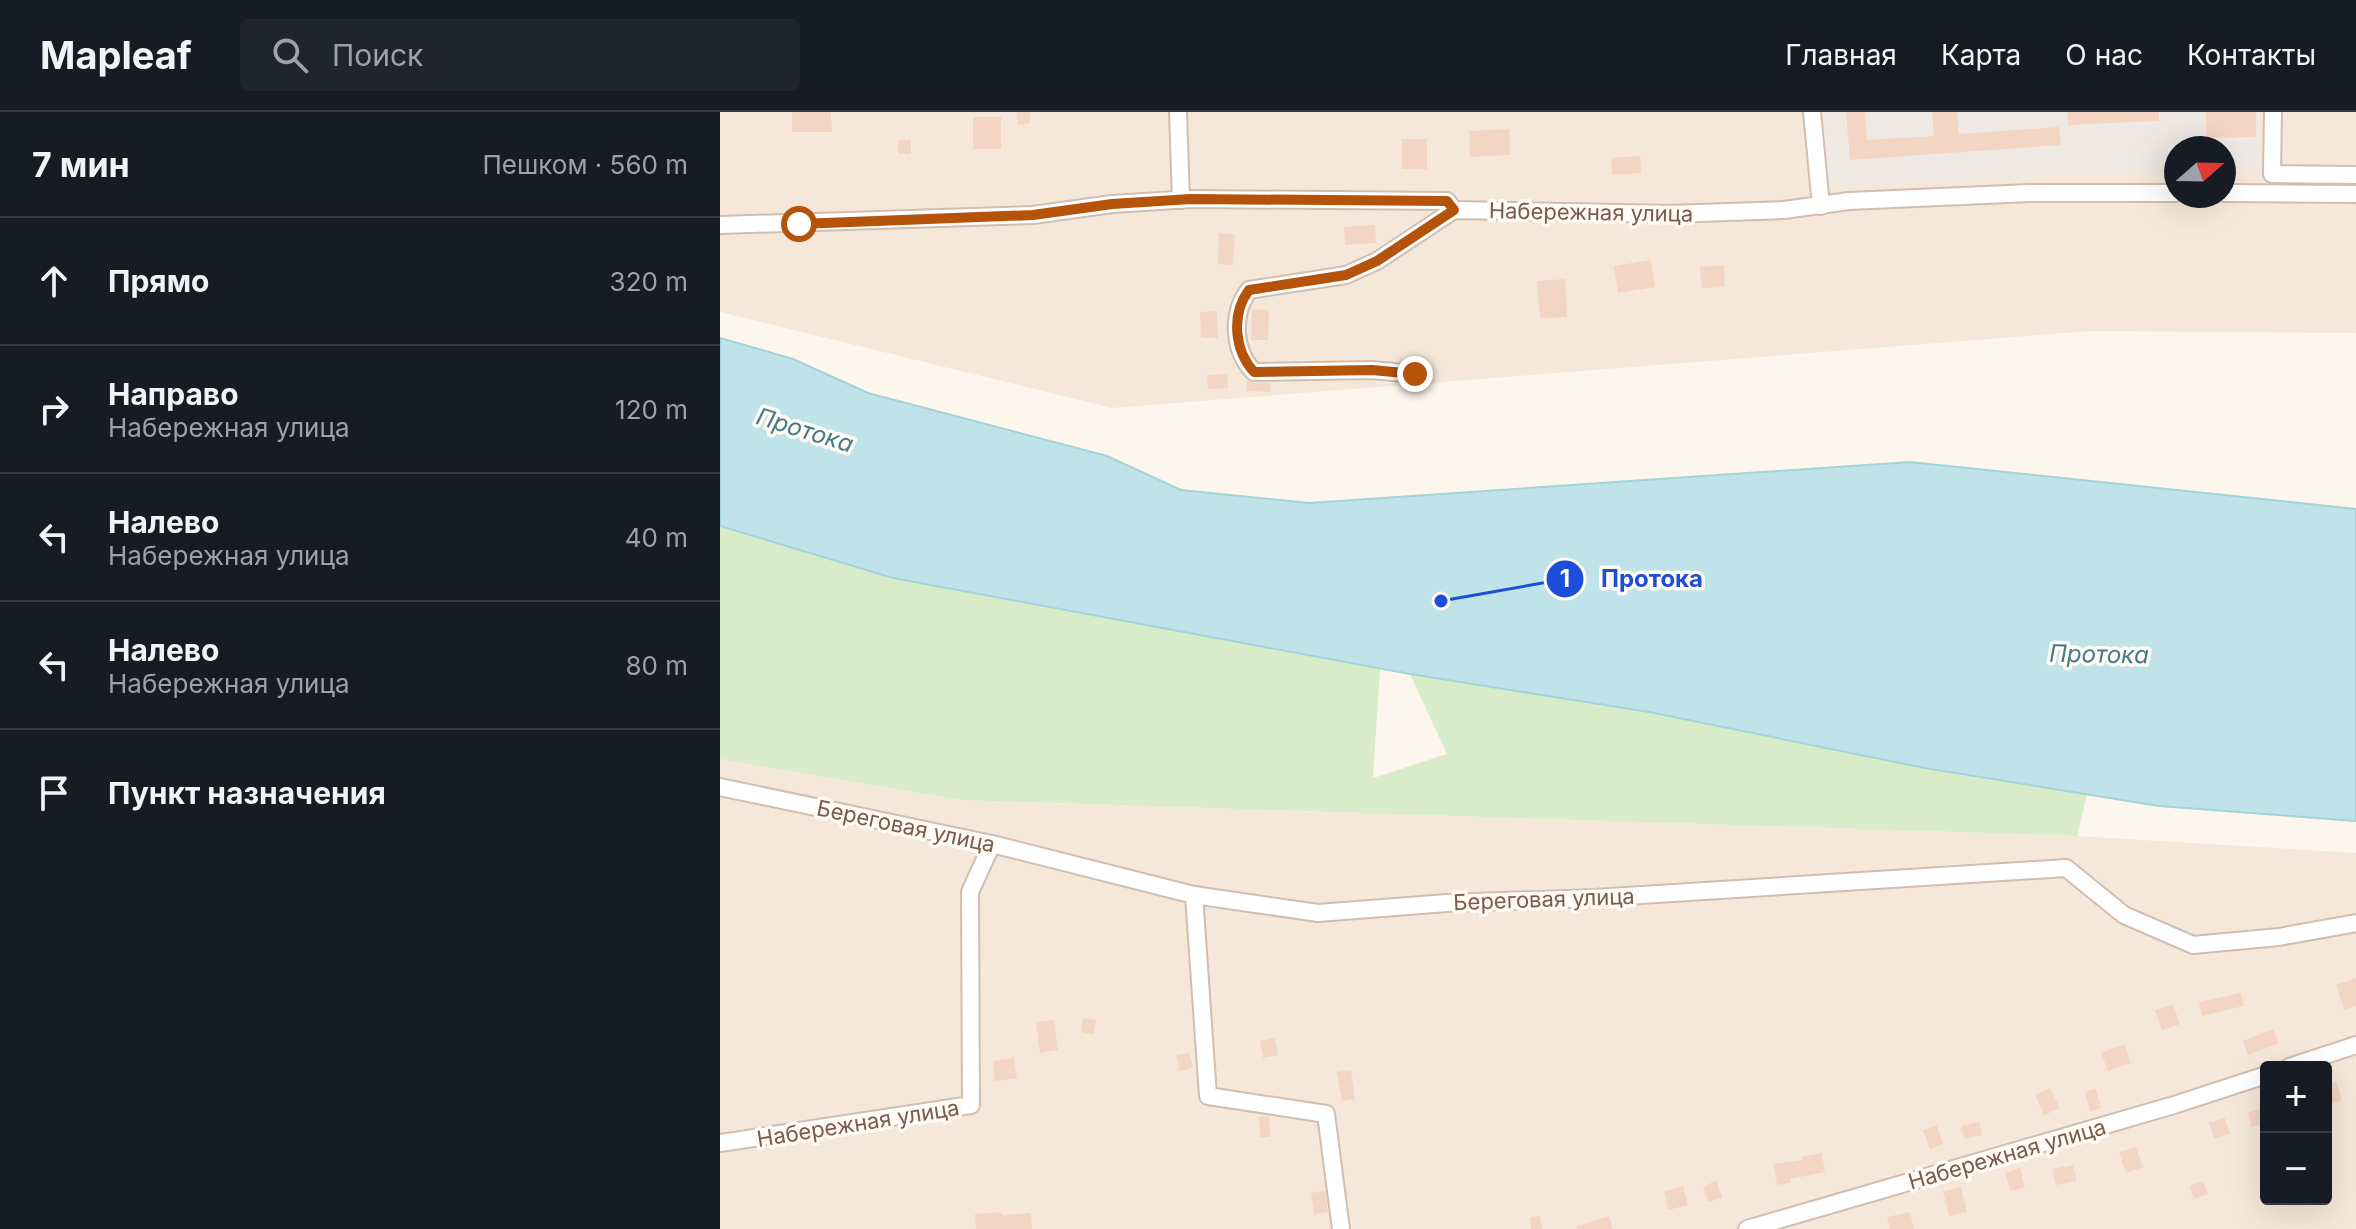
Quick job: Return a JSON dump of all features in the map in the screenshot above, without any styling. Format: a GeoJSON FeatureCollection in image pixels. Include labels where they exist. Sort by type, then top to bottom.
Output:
{"type":"FeatureCollection","features":[{"type":"Feature","properties":{"kind":"street"},"geometry":{"type":"LineString","coordinates":[[720,225],[1033,215],[1112,204],[1181,200],[1178,112]]}},
{"type":"Feature","properties":{"kind":"street"},"geometry":{"type":"LineString","coordinates":[[1812,112],[1821,206]]}},
{"type":"Feature","properties":{"kind":"street"},"geometry":{"type":"LineString","coordinates":[[2273,112],[2272,174],[2356,175]]}},
{"type":"Feature","properties":{"kind":"street","name":"Набережная улица"},"geometry":{"type":"LineString","coordinates":[[1181,200],[1447,201],[1454,210],[1669,214],[1821,206],[1849,201],[2030,193],[2164,193]]}},
{"type":"Feature","properties":{"kind":"street"},"geometry":{"type":"LineString","coordinates":[[2236,193],[2356,194]]}},
{"type":"Feature","properties":{"kind":"street"},"geometry":{"type":"LineString","coordinates":[[1415,374],[1372,370],[1254,372],[1242,360],[1237,336],[1240,303],[1249,290],[1346,275],[1377,261],[1454,210]]}},
{"type":"Feature","properties":{"kind":"street","name":"Береговая улица"},"geometry":{"type":"LineString","coordinates":[[720,787],[992,844],[1194,895],[1318,913],[2066,868],[2124,915],[2193,945],[2279,937],[2356,923]]}},
{"type":"Feature","properties":{"kind":"street","name":"Набережная улица"},"geometry":{"type":"LineString","coordinates":[[720,1143],[971,1105],[970,892],[992,844]]}},
{"type":"Feature","properties":{"kind":"street"},"geometry":{"type":"LineString","coordinates":[[1194,895],[1208,1096],[1326,1114],[1341,1229]]}},
{"type":"Feature","properties":{"kind":"street"},"geometry":{"type":"LineString","coordinates":[[2307,1061],[2356,1045]]}},
{"type":"Feature","properties":{"kind":"street","name":"Набережная улица"},"geometry":{"type":"LineString","coordinates":[[1747,1229],[2159,1110],[2260,1077]]}},
{"type":"Feature","properties":{"kind":"shaded area"},"geometry":{"type":"Polygon","coordinates":[[[720,112],[2356,112],[2356,333],[2090,331],[1112,408],[720,312],[720,112]]]}},
{"type":"Feature","properties":{"kind":"shaded area"},"geometry":{"type":"Polygon","coordinates":[[[1819,112],[2262,112],[2262,167],[2236,168],[2236,136],[2164,136],[2164,171],[1824,186],[1819,112]]]}},
{"type":"Feature","properties":{"kind":"shaded area"},"geometry":{"type":"Polygon","coordinates":[[[720,759],[959,800],[2077,836],[2356,853],[2356,1229],[720,1229],[720,759]]]}},
{"type":"Feature","properties":{"kind":"green space"},"geometry":{"type":"Polygon","coordinates":[[[720,526],[893,578],[1380,669],[1373,778],[1447,754],[1410,674],[1649,712],[1925,768],[2087,795],[2077,836],[959,800],[720,759],[720,526]]]}},
{"type":"Feature","properties":{"kind":"water"},"geometry":{"type":"Polygon","coordinates":[[[720,338],[793,359],[868,393],[1107,456],[1181,490],[1309,503],[1910,462],[2356,509],[2356,821],[2159,806],[1925,768],[1649,712],[1410,674],[893,578],[720,526],[720,338]]]}},
{"type":"Feature","properties":{"kind":"building"},"geometry":{"type":"Polygon","coordinates":[[[792,112],[831,112],[832,132],[792,132],[792,112]]]}},
{"type":"Feature","properties":{"kind":"building"},"geometry":{"type":"Polygon","coordinates":[[[1017,112],[1030,112],[1030,123],[1018,125],[1017,112]]]}},
{"type":"Feature","properties":{"kind":"building"},"geometry":{"type":"Polygon","coordinates":[[[1846,112],[1865,112],[1867,140],[1934,136],[1932,112],[1957,112],[1959,134],[2059,127],[2061,145],[1850,160],[1846,112]]]}},
{"type":"Feature","properties":{"kind":"building"},"geometry":{"type":"Polygon","coordinates":[[[2067,112],[2159,112],[2159,121],[2068,125],[2067,112]]]}},
{"type":"Feature","properties":{"kind":"building"},"geometry":{"type":"Polygon","coordinates":[[[2206,112],[2256,112],[2256,137],[2206,136],[2206,112]]]}},
{"type":"Feature","properties":{"kind":"building"},"geometry":{"type":"Polygon","coordinates":[[[973,117],[1001,117],[1001,149],[973,149],[973,117]]]}},
{"type":"Feature","properties":{"kind":"building"},"geometry":{"type":"Polygon","coordinates":[[[1509,129],[1510,155],[1470,157],[1469,131],[1509,129]]]}},
{"type":"Feature","properties":{"kind":"building"},"geometry":{"type":"Polygon","coordinates":[[[1402,139],[1427,139],[1427,169],[1402,169],[1402,139]]]}},
{"type":"Feature","properties":{"kind":"building"},"geometry":{"type":"Polygon","coordinates":[[[898,140],[911,140],[911,154],[898,154],[898,140]]]}},
{"type":"Feature","properties":{"kind":"building"},"geometry":{"type":"Polygon","coordinates":[[[1640,156],[1641,173],[1612,175],[1611,158],[1640,156]]]}},
{"type":"Feature","properties":{"kind":"building"},"geometry":{"type":"Polygon","coordinates":[[[1375,225],[1376,243],[1345,245],[1344,227],[1375,225]]]}},
{"type":"Feature","properties":{"kind":"building"},"geometry":{"type":"Polygon","coordinates":[[[1219,233],[1235,234],[1233,265],[1218,264],[1219,233]]]}},
{"type":"Feature","properties":{"kind":"building"},"geometry":{"type":"Polygon","coordinates":[[[1651,260],[1655,287],[1618,293],[1614,266],[1651,260]]]}},
{"type":"Feature","properties":{"kind":"building"},"geometry":{"type":"Polygon","coordinates":[[[1724,265],[1725,287],[1702,288],[1700,267],[1724,265]]]}},
{"type":"Feature","properties":{"kind":"building"},"geometry":{"type":"Polygon","coordinates":[[[1565,279],[1567,317],[1540,318],[1537,281],[1565,279]]]}},
{"type":"Feature","properties":{"kind":"building"},"geometry":{"type":"Polygon","coordinates":[[[1252,309],[1269,310],[1268,340],[1251,340],[1252,309]]]}},
{"type":"Feature","properties":{"kind":"building"},"geometry":{"type":"Polygon","coordinates":[[[1217,311],[1218,338],[1201,338],[1200,312],[1217,311]]]}},
{"type":"Feature","properties":{"kind":"building"},"geometry":{"type":"Polygon","coordinates":[[[1227,374],[1228,388],[1208,389],[1207,375],[1227,374]]]}},
{"type":"Feature","properties":{"kind":"building"},"geometry":{"type":"Polygon","coordinates":[[[1247,380],[1271,383],[1270,392],[1246,391],[1247,380]]]}},
{"type":"Feature","properties":{"kind":"building"},"geometry":{"type":"Polygon","coordinates":[[[2356,978],[2356,1006],[2344,1010],[2336,985],[2356,978]]]}},
{"type":"Feature","properties":{"kind":"building"},"geometry":{"type":"Polygon","coordinates":[[[2241,993],[2244,1006],[2202,1016],[2199,1002],[2241,993]]]}},
{"type":"Feature","properties":{"kind":"building"},"geometry":{"type":"Polygon","coordinates":[[[2173,1004],[2180,1024],[2162,1030],[2155,1010],[2173,1004]]]}},
{"type":"Feature","properties":{"kind":"building"},"geometry":{"type":"Polygon","coordinates":[[[1083,1018],[1096,1020],[1094,1034],[1081,1032],[1083,1018]]]}},
{"type":"Feature","properties":{"kind":"building"},"geometry":{"type":"Polygon","coordinates":[[[1054,1020],[1058,1050],[1040,1053],[1036,1022],[1054,1020]]]}},
{"type":"Feature","properties":{"kind":"building"},"geometry":{"type":"Polygon","coordinates":[[[2273,1029],[2279,1043],[2248,1055],[2243,1041],[2273,1029]]]}},
{"type":"Feature","properties":{"kind":"building"},"geometry":{"type":"Polygon","coordinates":[[[1275,1038],[1278,1055],[1263,1058],[1260,1041],[1275,1038]]]}},
{"type":"Feature","properties":{"kind":"building"},"geometry":{"type":"Polygon","coordinates":[[[2125,1044],[2131,1063],[2108,1071],[2101,1053],[2125,1044]]]}},
{"type":"Feature","properties":{"kind":"building"},"geometry":{"type":"Polygon","coordinates":[[[1190,1053],[1193,1068],[1179,1071],[1176,1055],[1190,1053]]]}},
{"type":"Feature","properties":{"kind":"building"},"geometry":{"type":"Polygon","coordinates":[[[1014,1058],[1017,1078],[995,1081],[993,1061],[1014,1058]]]}},
{"type":"Feature","properties":{"kind":"building"},"geometry":{"type":"Polygon","coordinates":[[[1351,1070],[1355,1099],[1342,1101],[1337,1072],[1351,1070]]]}},
{"type":"Feature","properties":{"kind":"building"},"geometry":{"type":"Polygon","coordinates":[[[2337,1082],[2342,1101],[2332,1104],[2332,1083],[2337,1082]]]}},
{"type":"Feature","properties":{"kind":"building"},"geometry":{"type":"Polygon","coordinates":[[[2050,1088],[2060,1108],[2044,1115],[2035,1095],[2050,1088]]]}},
{"type":"Feature","properties":{"kind":"building"},"geometry":{"type":"Polygon","coordinates":[[[2096,1089],[2101,1108],[2090,1111],[2085,1092],[2096,1089]]]}},
{"type":"Feature","properties":{"kind":"building"},"geometry":{"type":"Polygon","coordinates":[[[2260,1108],[2260,1124],[2252,1127],[2247,1113],[2260,1108]]]}},
{"type":"Feature","properties":{"kind":"building"},"geometry":{"type":"Polygon","coordinates":[[[1269,1116],[1270,1137],[1260,1137],[1259,1117],[1269,1116]]]}},
{"type":"Feature","properties":{"kind":"building"},"geometry":{"type":"Polygon","coordinates":[[[2225,1118],[2230,1134],[2214,1139],[2209,1123],[2225,1118]]]}},
{"type":"Feature","properties":{"kind":"building"},"geometry":{"type":"Polygon","coordinates":[[[1979,1122],[1982,1135],[1964,1139],[1961,1126],[1979,1122]]]}},
{"type":"Feature","properties":{"kind":"building"},"geometry":{"type":"Polygon","coordinates":[[[1937,1125],[1943,1144],[1930,1149],[1923,1130],[1937,1125]]]}},
{"type":"Feature","properties":{"kind":"building"},"geometry":{"type":"Polygon","coordinates":[[[2136,1147],[2143,1167],[2126,1173],[2119,1152],[2136,1147]]]}},
{"type":"Feature","properties":{"kind":"building"},"geometry":{"type":"Polygon","coordinates":[[[1822,1153],[1825,1172],[1777,1185],[1774,1164],[1822,1153]]]}},
{"type":"Feature","properties":{"kind":"building"},"geometry":{"type":"Polygon","coordinates":[[[2073,1165],[2077,1181],[2056,1185],[2053,1169],[2073,1165]]]}},
{"type":"Feature","properties":{"kind":"building"},"geometry":{"type":"Polygon","coordinates":[[[2020,1168],[2025,1187],[2011,1191],[2005,1173],[2020,1168]]]}},
{"type":"Feature","properties":{"kind":"building"},"geometry":{"type":"Polygon","coordinates":[[[1717,1181],[1722,1198],[1708,1202],[1703,1186],[1717,1181]]]}},
{"type":"Feature","properties":{"kind":"building"},"geometry":{"type":"Polygon","coordinates":[[[2203,1181],[2208,1194],[2194,1199],[2189,1186],[2203,1181]]]}},
{"type":"Feature","properties":{"kind":"building"},"geometry":{"type":"Polygon","coordinates":[[[1683,1186],[1688,1205],[1668,1210],[1664,1191],[1683,1186]]]}},
{"type":"Feature","properties":{"kind":"building"},"geometry":{"type":"Polygon","coordinates":[[[1961,1187],[1967,1212],[1949,1216],[1943,1191],[1961,1187]]]}},
{"type":"Feature","properties":{"kind":"building"},"geometry":{"type":"Polygon","coordinates":[[[1325,1191],[1328,1212],[1314,1214],[1311,1193],[1325,1191]]]}},
{"type":"Feature","properties":{"kind":"building"},"geometry":{"type":"Polygon","coordinates":[[[1001,1212],[1002,1215],[1031,1213],[1032,1229],[976,1229],[975,1214],[1001,1212]]]}},
{"type":"Feature","properties":{"kind":"building"},"geometry":{"type":"Polygon","coordinates":[[[1910,1212],[1914,1229],[1890,1229],[1887,1217],[1910,1212]]]}},
{"type":"Feature","properties":{"kind":"building"},"geometry":{"type":"Polygon","coordinates":[[[1540,1216],[1542,1229],[1531,1229],[1530,1217],[1540,1216]]]}},
{"type":"Feature","properties":{"kind":"building"},"geometry":{"type":"Polygon","coordinates":[[[1609,1216],[1613,1229],[1577,1229],[1577,1226],[1609,1216]]]}},
{"type":"Feature","properties":{"kind":"place","name":"Протока"},"geometry":{"type":"Point","coordinates":[1441,601]}},
{"type":"Feature","properties":{"kind":"route"},"geometry":{"type":"LineString","coordinates":[[799,224],[1033,215],[1112,204],[1191,199],[1447,201],[1454,210],[1377,261],[1346,275],[1249,290],[1240,303],[1237,336],[1242,360],[1254,372],[1372,370],[1415,374]]}}]}
